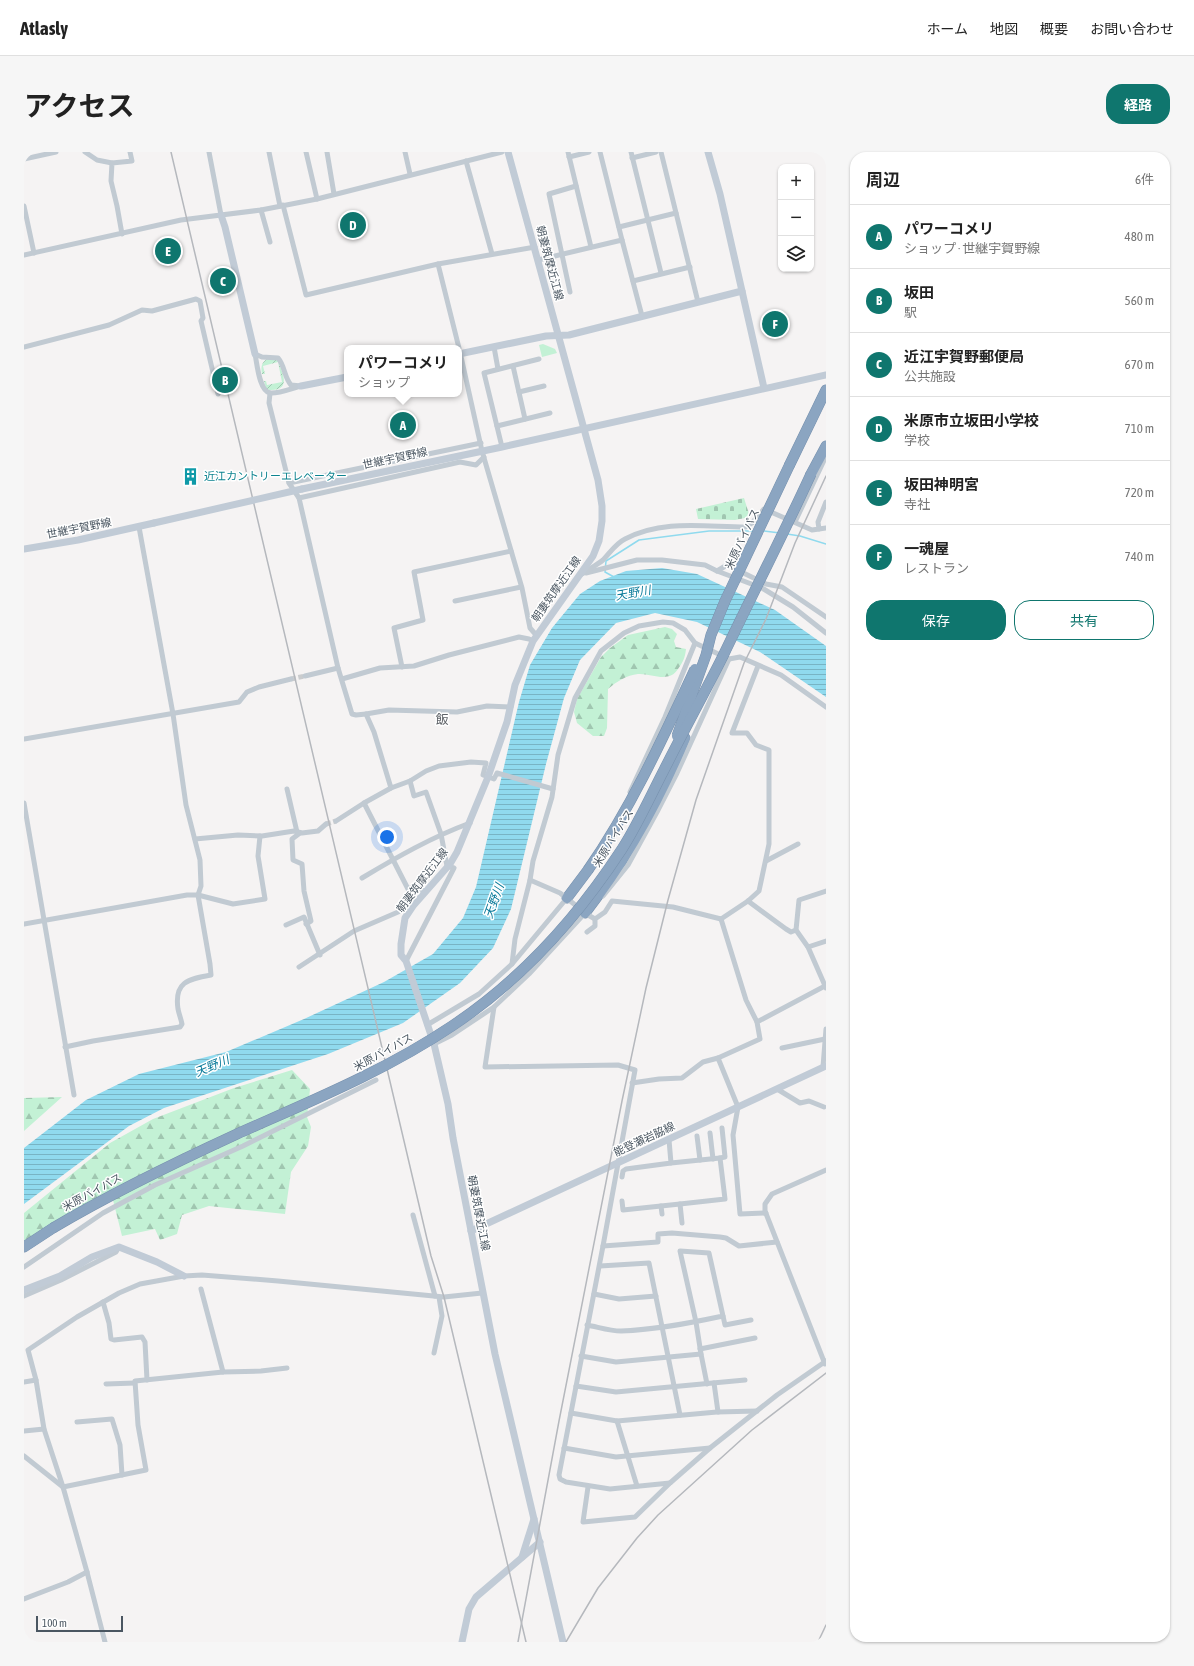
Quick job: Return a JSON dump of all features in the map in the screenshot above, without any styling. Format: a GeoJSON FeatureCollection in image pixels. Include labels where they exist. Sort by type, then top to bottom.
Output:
{"type":"FeatureCollection","features":[{"type":"Feature","properties":{"kind":"highway","name":"米原バイパス"},"geometry":{"type":"LineString","coordinates":[[664,769],[706,655],[711,635],[725,601],[826,390]]}},
{"type":"Feature","properties":{"kind":"highway","name":"米原バイパス"},"geometry":{"type":"LineString","coordinates":[[24,1247],[53,1228],[124,1187],[326,1095],[388,1065],[452,1026],[481,1005],[512,980],[541,952],[568,923],[623,848],[696,710],[826,446]]}},
{"type":"Feature","properties":{"kind":"highway"},"geometry":{"type":"LineString","coordinates":[[566,897],[607,843],[634,794],[711,635]]}},
{"type":"Feature","properties":{"kind":"highway"},"geometry":{"type":"LineString","coordinates":[[586,914],[630,849],[654,807],[671,772],[696,710]]}},
{"type":"Feature","properties":{"kind":"main road","name":"朝妻筑摩近江線"},"geometry":{"type":"LineString","coordinates":[[508,152],[598,480],[602,506],[602,521],[599,541],[595,551],[580,575],[535,638],[515,685],[508,722],[488,777],[457,852],[405,918],[402,930],[401,955],[407,964],[434,1044],[448,1104],[482,1293],[495,1354],[563,1642]]}},
{"type":"Feature","properties":{"kind":"main road"},"geometry":{"type":"LineString","coordinates":[[708,152],[720,194],[764,388]]}},
{"type":"Feature","properties":{"kind":"main road"},"geometry":{"type":"LineString","coordinates":[[221,215],[255,354]]}},
{"type":"Feature","properties":{"kind":"main road"},"geometry":{"type":"LineString","coordinates":[[462,351],[494,347],[546,336],[569,335],[742,291]]}},
{"type":"Feature","properties":{"kind":"main road","name":"世継宇賀野線"},"geometry":{"type":"LineString","coordinates":[[24,549],[78,540],[302,489],[483,454],[502,447],[826,375]]}},
{"type":"Feature","properties":{"kind":"main road"},"geometry":{"type":"LineString","coordinates":[[301,386],[344,378]]}},
{"type":"Feature","properties":{"kind":"main road","name":"能登瀬岩脇線"},"geometry":{"type":"LineString","coordinates":[[471,1231],[669,1140],[824,1066]]}},
{"type":"Feature","properties":{"kind":"main road"},"geometry":{"type":"LineString","coordinates":[[24,1290],[60,1276],[92,1258],[119,1247],[157,1262],[184,1276]]}},
{"type":"Feature","properties":{"kind":"main road"},"geometry":{"type":"LineString","coordinates":[[522,1557],[534,1518]]}},
{"type":"Feature","properties":{"kind":"main road"},"geometry":{"type":"LineString","coordinates":[[462,1642],[468,1614],[476,1597],[540,1542]]}},
{"type":"Feature","properties":{"kind":"street"},"geometry":{"type":"LineString","coordinates":[[24,159],[56,152]]}},
{"type":"Feature","properties":{"kind":"street"},"geometry":{"type":"LineString","coordinates":[[85,152],[97,160],[112,163],[132,160],[130,152]]}},
{"type":"Feature","properties":{"kind":"street"},"geometry":{"type":"LineString","coordinates":[[209,152],[221,215]]}},
{"type":"Feature","properties":{"kind":"street"},"geometry":{"type":"LineString","coordinates":[[269,152],[281,206],[306,295],[438,264],[535,247]]}},
{"type":"Feature","properties":{"kind":"street"},"geometry":{"type":"LineString","coordinates":[[306,152],[317,199]]}},
{"type":"Feature","properties":{"kind":"street"},"geometry":{"type":"LineString","coordinates":[[327,152],[334,194]]}},
{"type":"Feature","properties":{"kind":"street"},"geometry":{"type":"LineString","coordinates":[[405,152],[410,174]]}},
{"type":"Feature","properties":{"kind":"street"},"geometry":{"type":"LineString","coordinates":[[24,255],[181,220],[262,210],[317,199],[410,174],[502,152]]}},
{"type":"Feature","properties":{"kind":"street"},"geometry":{"type":"LineString","coordinates":[[588,152],[568,155],[591,247]]}},
{"type":"Feature","properties":{"kind":"street"},"geometry":{"type":"LineString","coordinates":[[600,152],[642,316]]}},
{"type":"Feature","properties":{"kind":"street"},"geometry":{"type":"LineString","coordinates":[[656,152],[632,155],[661,274]]}},
{"type":"Feature","properties":{"kind":"street"},"geometry":{"type":"LineString","coordinates":[[661,152],[698,302]]}},
{"type":"Feature","properties":{"kind":"street"},"geometry":{"type":"LineString","coordinates":[[466,161],[492,254]]}},
{"type":"Feature","properties":{"kind":"street"},"geometry":{"type":"LineString","coordinates":[[112,163],[111,181],[122,234]]}},
{"type":"Feature","properties":{"kind":"street"},"geometry":{"type":"LineString","coordinates":[[570,292],[549,194],[576,186]]}},
{"type":"Feature","properties":{"kind":"street"},"geometry":{"type":"LineString","coordinates":[[24,206],[34,253]]}},
{"type":"Feature","properties":{"kind":"street"},"geometry":{"type":"LineString","coordinates":[[262,210],[270,242]]}},
{"type":"Feature","properties":{"kind":"street"},"geometry":{"type":"LineString","coordinates":[[619,227],[676,213]]}},
{"type":"Feature","properties":{"kind":"street"},"geometry":{"type":"LineString","coordinates":[[538,260],[622,240]]}},
{"type":"Feature","properties":{"kind":"street"},"geometry":{"type":"LineString","coordinates":[[438,264],[458,345]]}},
{"type":"Feature","properties":{"kind":"street"},"geometry":{"type":"LineString","coordinates":[[633,281],[690,267]]}},
{"type":"Feature","properties":{"kind":"street"},"geometry":{"type":"LineString","coordinates":[[24,347],[109,325],[142,310],[152,311],[196,299],[200,301],[203,318],[201,321],[218,394]]}},
{"type":"Feature","properties":{"kind":"street"},"geometry":{"type":"LineString","coordinates":[[494,347],[498,369]]}},
{"type":"Feature","properties":{"kind":"street"},"geometry":{"type":"LineString","coordinates":[[255,354],[278,358],[283,363],[287,380],[291,385],[301,386],[270,392],[263,388],[255,354]]}},
{"type":"Feature","properties":{"kind":"street"},"geometry":{"type":"LineString","coordinates":[[259,370],[260,364],[266,357]]}},
{"type":"Feature","properties":{"kind":"street"},"geometry":{"type":"LineString","coordinates":[[502,447],[484,373],[539,360]]}},
{"type":"Feature","properties":{"kind":"street"},"geometry":{"type":"LineString","coordinates":[[342,679],[380,668],[414,666],[449,655],[519,637],[529,639],[535,638],[530,628],[521,587],[483,454],[462,364]]}},
{"type":"Feature","properties":{"kind":"street"},"geometry":{"type":"LineString","coordinates":[[513,366],[525,419]]}},
{"type":"Feature","properties":{"kind":"street"},"geometry":{"type":"LineString","coordinates":[[280,391],[287,380]]}},
{"type":"Feature","properties":{"kind":"street"},"geometry":{"type":"LineString","coordinates":[[519,392],[544,386]]}},
{"type":"Feature","properties":{"kind":"street"},"geometry":{"type":"LineString","coordinates":[[270,392],[269,403],[289,483],[299,498],[338,668],[352,714],[366,714],[389,710],[457,712],[488,706],[511,707]]}},
{"type":"Feature","properties":{"kind":"street"},"geometry":{"type":"LineString","coordinates":[[580,575],[603,560],[612,548],[624,540],[641,533],[666,526],[708,525],[746,527],[752,523],[764,509],[808,415],[821,401]]}},
{"type":"Feature","properties":{"kind":"street"},"geometry":{"type":"LineString","coordinates":[[497,426],[550,413]]}},
{"type":"Feature","properties":{"kind":"street"},"geometry":{"type":"LineString","coordinates":[[289,483],[481,443]]}},
{"type":"Feature","properties":{"kind":"street"},"geometry":{"type":"LineString","coordinates":[[299,498],[460,462],[476,464],[483,454]]}},
{"type":"Feature","properties":{"kind":"street"},"geometry":{"type":"LineString","coordinates":[[795,522],[826,456]]}},
{"type":"Feature","properties":{"kind":"street"},"geometry":{"type":"LineString","coordinates":[[820,529],[818,522],[826,502]]}},
{"type":"Feature","properties":{"kind":"street"},"geometry":{"type":"LineString","coordinates":[[764,509],[812,530],[826,528]]}},
{"type":"Feature","properties":{"kind":"street"},"geometry":{"type":"LineString","coordinates":[[65,1047],[180,1027],[182,1024],[178,1010],[177,992],[181,986],[198,977],[211,975],[198,896],[201,886],[200,860],[186,805],[173,714],[139,526]]}},
{"type":"Feature","properties":{"kind":"street"},"geometry":{"type":"LineString","coordinates":[[402,667],[394,628],[424,620],[414,572],[511,551]]}},
{"type":"Feature","properties":{"kind":"street"},"geometry":{"type":"LineString","coordinates":[[580,575],[637,560],[662,560],[705,565],[762,588],[792,607],[826,633]]}},
{"type":"Feature","properties":{"kind":"street"},"geometry":{"type":"LineString","coordinates":[[717,571],[727,565],[766,584],[782,587],[826,617]]}},
{"type":"Feature","properties":{"kind":"street"},"geometry":{"type":"LineString","coordinates":[[455,601],[521,587]]}},
{"type":"Feature","properties":{"kind":"street"},"geometry":{"type":"LineString","coordinates":[[512,964],[515,939],[535,854],[552,797],[550,788],[575,698],[588,672],[601,652],[624,633],[639,626],[673,622],[685,630],[696,643],[729,659],[740,656],[758,666],[780,675],[826,706]]}},
{"type":"Feature","properties":{"kind":"street"},"geometry":{"type":"LineString","coordinates":[[427,1025],[479,994],[512,964],[566,897],[603,841],[630,791],[696,643]]}},
{"type":"Feature","properties":{"kind":"street"},"geometry":{"type":"LineString","coordinates":[[434,1044],[452,1035],[494,1007],[529,974],[586,914],[628,865],[677,773],[729,659]]}},
{"type":"Feature","properties":{"kind":"street"},"geometry":{"type":"LineString","coordinates":[[595,920],[605,912],[612,901],[673,907],[720,919],[748,901],[759,891],[769,844],[769,750],[756,745],[747,733],[732,733],[758,666]]}},
{"type":"Feature","properties":{"kind":"street"},"geometry":{"type":"LineString","coordinates":[[305,676],[338,668]]}},
{"type":"Feature","properties":{"kind":"street"},"geometry":{"type":"LineString","coordinates":[[24,739],[239,702],[247,692],[258,686],[291,679]]}},
{"type":"Feature","properties":{"kind":"street"},"geometry":{"type":"LineString","coordinates":[[366,714],[374,732],[391,788]]}},
{"type":"Feature","properties":{"kind":"street"},"geometry":{"type":"LineString","coordinates":[[336,821],[391,788],[410,781],[426,771],[439,766],[471,762],[486,763],[483,775],[488,777],[494,779],[497,773],[550,788]]}},
{"type":"Feature","properties":{"kind":"street"},"geometry":{"type":"LineString","coordinates":[[407,964],[454,868],[447,866],[441,834],[426,792],[414,796],[410,781]]}},
{"type":"Feature","properties":{"kind":"street"},"geometry":{"type":"LineString","coordinates":[[287,789],[298,832]]}},
{"type":"Feature","properties":{"kind":"street"},"geometry":{"type":"LineString","coordinates":[[364,803],[408,889],[416,886],[426,892]]}},
{"type":"Feature","properties":{"kind":"street"},"geometry":{"type":"LineString","coordinates":[[24,804],[74,1095]]}},
{"type":"Feature","properties":{"kind":"street"},"geometry":{"type":"LineString","coordinates":[[362,878],[393,859],[441,834],[470,823]]}},
{"type":"Feature","properties":{"kind":"street"},"geometry":{"type":"LineString","coordinates":[[195,839],[238,834],[260,836],[318,831],[326,824]]}},
{"type":"Feature","properties":{"kind":"street"},"geometry":{"type":"LineString","coordinates":[[298,832],[292,839],[293,860],[302,864],[304,891],[311,921],[306,924]]}},
{"type":"Feature","properties":{"kind":"street"},"geometry":{"type":"LineString","coordinates":[[24,924],[187,895],[234,904],[264,899],[258,856],[260,836]]}},
{"type":"Feature","properties":{"kind":"street"},"geometry":{"type":"LineString","coordinates":[[766,861],[798,844]]}},
{"type":"Feature","properties":{"kind":"street"},"geometry":{"type":"LineString","coordinates":[[530,880],[566,897],[595,920]]}},
{"type":"Feature","properties":{"kind":"street"},"geometry":{"type":"LineString","coordinates":[[756,1022],[826,988],[824,976],[808,947],[796,930],[799,900],[826,891]]}},
{"type":"Feature","properties":{"kind":"street"},"geometry":{"type":"LineString","coordinates":[[748,901],[786,929],[791,932],[796,930]]}},
{"type":"Feature","properties":{"kind":"street"},"geometry":{"type":"LineString","coordinates":[[299,967],[320,955],[354,931],[413,906]]}},
{"type":"Feature","properties":{"kind":"street"},"geometry":{"type":"LineString","coordinates":[[286,925],[304,917],[320,955]]}},
{"type":"Feature","properties":{"kind":"street"},"geometry":{"type":"LineString","coordinates":[[632,1083],[659,1079],[682,1078],[703,1062],[718,1058],[760,1039],[756,1022],[746,1000],[720,919]]}},
{"type":"Feature","properties":{"kind":"street"},"geometry":{"type":"LineString","coordinates":[[587,932],[595,926],[595,920]]}},
{"type":"Feature","properties":{"kind":"street"},"geometry":{"type":"LineString","coordinates":[[808,947],[826,941]]}},
{"type":"Feature","properties":{"kind":"street"},"geometry":{"type":"LineString","coordinates":[[494,1007],[485,1067],[618,1065],[635,1070],[600,1266],[558,1475],[560,1479],[566,1482],[588,1487],[610,1489],[670,1483]]}},
{"type":"Feature","properties":{"kind":"street"},"geometry":{"type":"LineString","coordinates":[[824,1066],[826,1030]]}},
{"type":"Feature","properties":{"kind":"street"},"geometry":{"type":"LineString","coordinates":[[782,1048],[825,1039]]}},
{"type":"Feature","properties":{"kind":"street"},"geometry":{"type":"LineString","coordinates":[[718,1058],[738,1107],[733,1135],[740,1214],[766,1214]]}},
{"type":"Feature","properties":{"kind":"street"},"geometry":{"type":"LineString","coordinates":[[24,1267],[103,1212],[156,1185],[243,1146],[376,1080]]}},
{"type":"Feature","properties":{"kind":"street"},"geometry":{"type":"LineString","coordinates":[[777,1089],[800,1103],[809,1101],[824,1107]]}},
{"type":"Feature","properties":{"kind":"street"},"geometry":{"type":"LineString","coordinates":[[622,1177],[623,1171],[626,1169],[725,1157],[722,1128]]}},
{"type":"Feature","properties":{"kind":"street"},"geometry":{"type":"LineString","coordinates":[[710,1133],[713,1159]]}},
{"type":"Feature","properties":{"kind":"street"},"geometry":{"type":"LineString","coordinates":[[697,1136],[700,1160]]}},
{"type":"Feature","properties":{"kind":"street"},"geometry":{"type":"LineString","coordinates":[[669,1140],[671,1163]]}},
{"type":"Feature","properties":{"kind":"street"},"geometry":{"type":"LineString","coordinates":[[622,1201],[623,1210],[725,1199],[720,1158]]}},
{"type":"Feature","properties":{"kind":"street"},"geometry":{"type":"LineString","coordinates":[[588,1487],[583,1522],[635,1518],[670,1483],[710,1448],[825,1363],[766,1214],[765,1204],[772,1194],[826,1170]]}},
{"type":"Feature","properties":{"kind":"street"},"geometry":{"type":"LineString","coordinates":[[680,1204],[682,1223]]}},
{"type":"Feature","properties":{"kind":"street"},"geometry":{"type":"LineString","coordinates":[[661,1206],[662,1214]]}},
{"type":"Feature","properties":{"kind":"street"},"geometry":{"type":"LineString","coordinates":[[414,1215],[442,1316],[434,1353]]}},
{"type":"Feature","properties":{"kind":"street"},"geometry":{"type":"LineString","coordinates":[[603,1246],[658,1242],[658,1234],[672,1233],[724,1237],[739,1246],[777,1242]]}},
{"type":"Feature","properties":{"kind":"street"},"geometry":{"type":"LineString","coordinates":[[24,1296],[61,1280],[109,1256],[116,1252],[119,1247]]}},
{"type":"Feature","properties":{"kind":"street"},"geometry":{"type":"LineString","coordinates":[[708,1384],[680,1251],[709,1253],[725,1325],[751,1320]]}},
{"type":"Feature","properties":{"kind":"street"},"geometry":{"type":"LineString","coordinates":[[600,1266],[649,1263],[680,1415]]}},
{"type":"Feature","properties":{"kind":"street"},"geometry":{"type":"LineString","coordinates":[[105,1642],[63,1487],[44,1429],[36,1380],[28,1350],[77,1317],[119,1293],[140,1284],[184,1276],[202,1275],[278,1281],[437,1296],[482,1293]]}},
{"type":"Feature","properties":{"kind":"street"},"geometry":{"type":"LineString","coordinates":[[201,1289],[223,1372]]}},
{"type":"Feature","properties":{"kind":"street"},"geometry":{"type":"LineString","coordinates":[[594,1294],[619,1299],[656,1296]]}},
{"type":"Feature","properties":{"kind":"street"},"geometry":{"type":"LineString","coordinates":[[103,1302],[109,1323],[111,1339],[142,1337],[145,1342],[147,1380]]}},
{"type":"Feature","properties":{"kind":"street"},"geometry":{"type":"LineString","coordinates":[[587,1325],[620,1331],[662,1327],[723,1316]]}},
{"type":"Feature","properties":{"kind":"street"},"geometry":{"type":"LineString","coordinates":[[581,1356],[616,1362],[668,1357],[755,1338]]}},
{"type":"Feature","properties":{"kind":"street"},"geometry":{"type":"LineString","coordinates":[[106,1384],[135,1383],[135,1381],[223,1372],[261,1371],[287,1368]]}},
{"type":"Feature","properties":{"kind":"street"},"geometry":{"type":"LineString","coordinates":[[24,1382],[36,1380]]}},
{"type":"Feature","properties":{"kind":"street"},"geometry":{"type":"LineString","coordinates":[[576,1386],[616,1392],[745,1380]]}},
{"type":"Feature","properties":{"kind":"street"},"geometry":{"type":"LineString","coordinates":[[24,1456],[63,1487],[146,1470],[138,1424],[135,1383]]}},
{"type":"Feature","properties":{"kind":"street"},"geometry":{"type":"LineString","coordinates":[[714,1383],[718,1412]]}},
{"type":"Feature","properties":{"kind":"street"},"geometry":{"type":"LineString","coordinates":[[571,1413],[617,1421],[718,1412],[757,1412]]}},
{"type":"Feature","properties":{"kind":"street"},"geometry":{"type":"LineString","coordinates":[[77,1422],[112,1419],[120,1445],[122,1475]]}},
{"type":"Feature","properties":{"kind":"street"},"geometry":{"type":"LineString","coordinates":[[617,1421],[629,1455],[637,1486]]}},
{"type":"Feature","properties":{"kind":"street"},"geometry":{"type":"LineString","coordinates":[[24,1431],[44,1429]]}},
{"type":"Feature","properties":{"kind":"street"},"geometry":{"type":"LineString","coordinates":[[564,1448],[616,1457],[710,1448]]}},
{"type":"Feature","properties":{"kind":"street"},"geometry":{"type":"LineString","coordinates":[[24,1599],[68,1582],[87,1572]]}},
{"type":"Feature","properties":{"kind":"green space"},"geometry":{"type":"Polygon","coordinates":[[[543,344],[555,349],[557,353],[542,357],[539,345],[543,344]]]}},
{"type":"Feature","properties":{"kind":"green space"},"geometry":{"type":"Polygon","coordinates":[[[267,359],[277,359],[283,375],[283,384],[281,387],[276,389],[269,390],[266,388],[264,381],[266,381],[267,385],[282,382],[278,362],[263,366],[265,374],[262,374],[262,365],[267,359]]]}},
{"type":"Feature","properties":{"kind":"green space"},"geometry":{"type":"Polygon","coordinates":[[[744,498],[750,517],[735,520],[698,519],[696,509],[744,498]]]}},
{"type":"Feature","properties":{"kind":"green space"},"geometry":{"type":"Polygon","coordinates":[[[665,627],[672,629],[677,634],[674,641],[676,647],[686,649],[680,666],[670,676],[660,677],[638,674],[622,679],[611,686],[608,689],[607,728],[604,736],[593,736],[577,723],[574,712],[577,699],[601,657],[610,648],[628,635],[665,627]]]}},
{"type":"Feature","properties":{"kind":"green space"},"geometry":{"type":"Polygon","coordinates":[[[292,1070],[310,1089],[307,1117],[311,1127],[308,1146],[291,1172],[285,1214],[209,1206],[182,1215],[177,1234],[160,1240],[155,1229],[122,1236],[111,1192],[24,1241],[24,1213],[110,1143],[153,1119],[234,1088],[292,1070]]]}},
{"type":"Feature","properties":{"kind":"green space"},"geometry":{"type":"Polygon","coordinates":[[[62,1097],[24,1131],[24,1098],[62,1097]]]}},
{"type":"Feature","properties":{"kind":"water","name":"天野川"},"geometry":{"type":"Polygon","coordinates":[[[662,568],[697,574],[775,610],[826,646],[826,697],[760,652],[697,622],[655,613],[616,623],[580,660],[564,698],[546,764],[511,909],[493,948],[460,983],[403,1023],[328,1054],[164,1108],[129,1126],[24,1204],[24,1148],[86,1100],[139,1074],[226,1052],[304,1019],[384,982],[433,954],[463,918],[476,887],[519,702],[530,665],[552,628],[580,594],[600,581],[626,571],[662,568]]]}},
{"type":"Feature","properties":{"kind":"waterway"},"geometry":{"type":"LineString","coordinates":[[614,577],[605,572],[606,561],[639,540],[709,531],[754,531]]}},
{"type":"Feature","properties":{"kind":"waterway"},"geometry":{"type":"LineString","coordinates":[[764,531],[780,533]]}},
{"type":"Feature","properties":{"kind":"waterway"},"geometry":{"type":"LineString","coordinates":[[787,534],[800,536],[826,544]]}},
{"type":"Feature","properties":{"kind":"tunnel"},"geometry":{"type":"LineString","coordinates":[[291,679],[305,676]]}},
{"type":"Feature","properties":{"kind":"tunnel"},"geometry":{"type":"LineString","coordinates":[[326,824],[336,821]]}},
{"type":"Feature","properties":{"kind":"railway"},"geometry":{"type":"LineString","coordinates":[[171,152],[431,1256],[444,1297],[526,1642]]}},
{"type":"Feature","properties":{"kind":"railway"},"geometry":{"type":"LineString","coordinates":[[518,1642],[559,1421],[622,1101],[646,988],[668,900],[696,800],[744,663],[766,619],[795,543],[826,476]]}},
{"type":"Feature","properties":{"kind":"railway"},"geometry":{"type":"LineString","coordinates":[[566,1642],[598,1588],[637,1538],[658,1515],[752,1430],[826,1373]]}},
{"type":"Feature","properties":{"kind":"railway"},"geometry":{"type":"LineString","coordinates":[[818,1642],[826,1625]]}},
{"type":"Feature","properties":{"kind":"place","name":"米原市立坂田小学校"},"geometry":{"type":"Point","coordinates":[353,225]}},
{"type":"Feature","properties":{"kind":"place","name":"坂田神明宮"},"geometry":{"type":"Point","coordinates":[168,251]}},
{"type":"Feature","properties":{"kind":"place","name":"近江宇賀野郵便局"},"geometry":{"type":"Point","coordinates":[223,281]}},
{"type":"Feature","properties":{"kind":"place","name":"一魂屋"},"geometry":{"type":"Point","coordinates":[775,324]}},
{"type":"Feature","properties":{"kind":"place","name":"坂田"},"geometry":{"type":"Point","coordinates":[225,380]}},
{"type":"Feature","properties":{"kind":"place","name":"パワーコメリ"},"geometry":{"type":"Point","coordinates":[403,425]}},
{"type":"Feature","properties":{"kind":"place","name":"近江カントリーエレベーター"},"geometry":{"type":"Point","coordinates":[191,476]}},
{"type":"Feature","properties":{"kind":"district","name":"飯"},"geometry":{"type":"Point","coordinates":[442,719]}}]}
